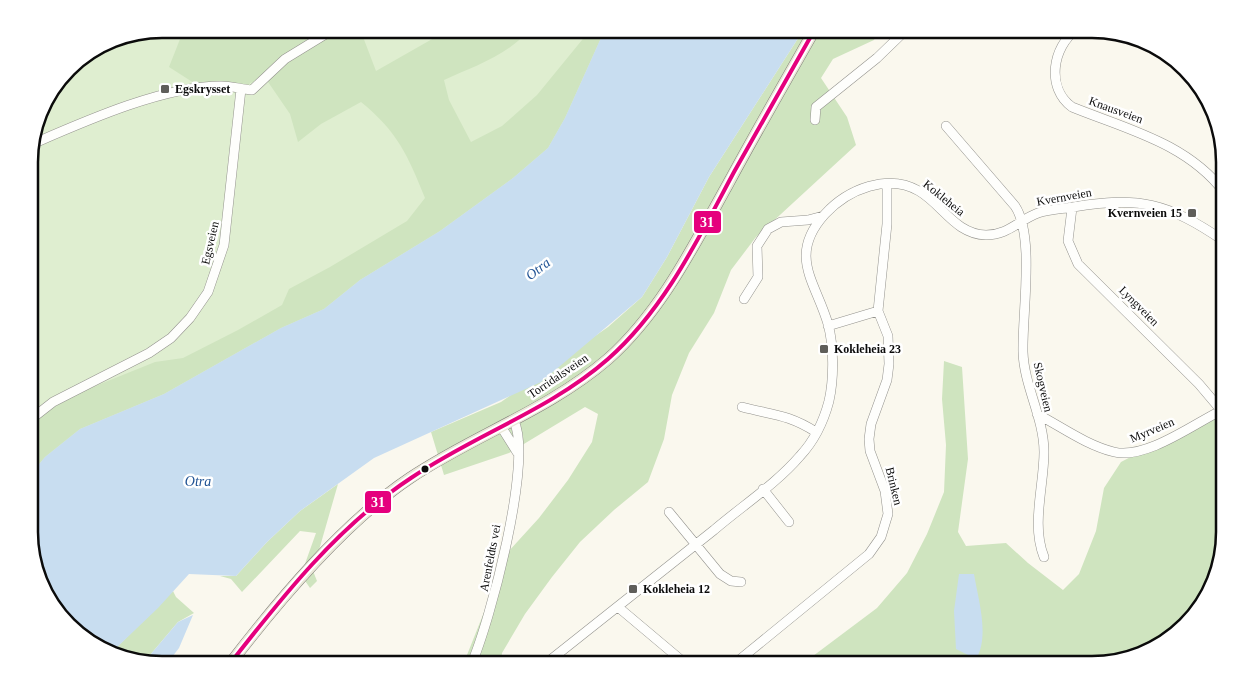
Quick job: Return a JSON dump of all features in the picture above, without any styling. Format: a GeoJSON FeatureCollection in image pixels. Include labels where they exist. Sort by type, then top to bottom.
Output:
{"type":"FeatureCollection","features":[{"type":"Feature","properties":{"kind":"main road","name":"Torridalsveien"},"geometry":{"type":"LineString","coordinates":[[236,656],[294,586],[334,542],[361,516],[409,479],[431,465],[502,428],[561,393],[604,362],[623,343],[654,306],[688,255],[810,38]]}},
{"type":"Feature","properties":{"kind":"street"},"geometry":{"type":"LineString","coordinates":[[40,141],[150,98],[212,86],[241,89],[255,88],[285,60],[320,38]]}},
{"type":"Feature","properties":{"kind":"street"},"geometry":{"type":"LineString","coordinates":[[815,120],[816,107],[877,58],[898,38]]}},
{"type":"Feature","properties":{"kind":"street","name":"Knausveien"},"geometry":{"type":"LineString","coordinates":[[1068,38],[1056,60],[1056,84],[1065,101],[1072,107],[1137,130],[1174,149],[1215,182]]}},
{"type":"Feature","properties":{"kind":"street","name":"Egsveien"},"geometry":{"type":"LineString","coordinates":[[38,414],[53,402],[142,357],[171,338],[190,318],[208,292],[224,245],[241,89]]}},
{"type":"Feature","properties":{"kind":"street","name":"Kvernveien"},"geometry":{"type":"LineString","coordinates":[[946,126],[1015,206],[1023,222],[1046,210],[1109,202],[1148,204],[1174,211],[1215,236]]}},
{"type":"Feature","properties":{"kind":"street","name":"Kokleheia"},"geometry":{"type":"LineString","coordinates":[[555,656],[763,489],[800,457],[816,432],[830,390],[832,367],[828,326],[806,269],[810,240],[824,216],[838,203],[857,191],[887,184],[900,184],[919,191],[957,225],[973,233],[989,235],[1005,232],[1023,222]]}},
{"type":"Feature","properties":{"kind":"street","name":"Brinken"},"geometry":{"type":"LineString","coordinates":[[744,656],[862,560],[874,549],[881,537],[888,507],[882,482],[870,451],[869,439],[871,424],[887,380],[890,364],[888,336],[878,311],[887,224],[887,184]]}},
{"type":"Feature","properties":{"kind":"street","name":"Lyngveien"},"geometry":{"type":"LineString","coordinates":[[1072,208],[1068,241],[1078,264],[1215,401]]}},
{"type":"Feature","properties":{"kind":"street","name":"Kokleheia"},"geometry":{"type":"LineString","coordinates":[[744,299],[758,277],[758,246],[768,229],[781,222],[808,220],[824,216]]}},
{"type":"Feature","properties":{"kind":"street","name":"Skogveien"},"geometry":{"type":"LineString","coordinates":[[1023,222],[1026,273],[1023,352],[1028,384],[1044,445],[1038,534],[1044,557]]}},
{"type":"Feature","properties":{"kind":"street"},"geometry":{"type":"LineString","coordinates":[[828,326],[854,320],[878,311]]}},
{"type":"Feature","properties":{"kind":"street"},"geometry":{"type":"LineString","coordinates":[[742,407],[786,416],[802,422],[816,432]]}},
{"type":"Feature","properties":{"kind":"street","name":"Myrveien"},"geometry":{"type":"LineString","coordinates":[[1037,414],[1104,449],[1127,453],[1160,442],[1215,413]]}},
{"type":"Feature","properties":{"kind":"street","name":"Arenfeldts vei"},"geometry":{"type":"LineString","coordinates":[[475,656],[494,599],[516,486],[518,430],[514,421]]}},
{"type":"Feature","properties":{"kind":"street"},"geometry":{"type":"LineString","coordinates":[[502,428],[517,452]]}},
{"type":"Feature","properties":{"kind":"street"},"geometry":{"type":"LineString","coordinates":[[763,489],[789,522]]}},
{"type":"Feature","properties":{"kind":"street"},"geometry":{"type":"LineString","coordinates":[[669,512],[720,574],[731,581],[741,582]]}},
{"type":"Feature","properties":{"kind":"street"},"geometry":{"type":"LineString","coordinates":[[618,607],[676,656]]}},
{"type":"Feature","properties":{"kind":"green space"},"geometry":{"type":"Polygon","coordinates":[[[153,38],[650,38],[591,154],[39,544],[38,153],[42,129],[54,99],[68,80],[93,58],[114,47],[129,42],[153,38]]]}},
{"type":"Feature","properties":{"kind":"green space"},"geometry":{"type":"Polygon","coordinates":[[[180,38],[363,38],[376,71],[434,38],[521,38],[501,53],[444,80],[449,100],[471,142],[502,126],[537,95],[584,38],[601,38],[565,118],[548,148],[513,178],[440,231],[360,280],[324,309],[281,328],[164,394],[80,429],[45,457],[38,465],[38,412],[73,395],[155,362],[183,358],[238,330],[282,305],[289,289],[407,221],[425,198],[407,157],[393,134],[361,102],[321,124],[298,142],[290,114],[266,79],[250,83],[241,102],[238,93],[194,83],[169,67],[180,38]]]}},
{"type":"Feature","properties":{"kind":"green space"},"geometry":{"type":"Polygon","coordinates":[[[798,38],[875,38],[833,59],[821,78],[847,117],[856,145],[756,237],[731,270],[714,313],[689,353],[672,395],[664,439],[648,482],[580,542],[525,614],[502,656],[467,656],[508,552],[539,518],[568,480],[592,442],[598,414],[585,407],[509,453],[444,475],[431,432],[501,402],[608,327],[642,297],[667,257],[709,177],[798,38]]]}},
{"type":"Feature","properties":{"kind":"green space"},"geometry":{"type":"Polygon","coordinates":[[[944,361],[962,367],[968,459],[958,532],[966,546],[1006,543],[1063,590],[1079,574],[1096,531],[1104,488],[1121,462],[1215,413],[1215,541],[1213,557],[1203,587],[1185,614],[1160,636],[1146,644],[1116,654],[1100,656],[813,656],[877,608],[907,573],[927,534],[944,492],[946,445],[942,399],[944,361]]]}},
{"type":"Feature","properties":{"kind":"green space"},"geometry":{"type":"Polygon","coordinates":[[[338,484],[313,571],[317,581],[310,588],[301,575],[316,533],[300,531],[242,592],[231,579],[220,576],[236,576],[267,542],[300,511],[338,484]]]}},
{"type":"Feature","properties":{"kind":"green space"},"geometry":{"type":"Polygon","coordinates":[[[173,591],[176,597],[194,613],[178,622],[150,655],[116,648],[173,591]]]}},
{"type":"Feature","properties":{"kind":"water","name":"Otra"},"geometry":{"type":"Polygon","coordinates":[[[601,38],[798,38],[709,177],[667,257],[642,297],[541,382],[374,458],[300,511],[267,542],[236,576],[189,574],[158,608],[116,648],[93,636],[80,626],[58,601],[50,587],[42,565],[38,533],[38,465],[45,457],[80,429],[164,394],[281,328],[324,309],[360,280],[440,231],[513,178],[548,148],[565,118],[601,38]]]}},
{"type":"Feature","properties":{"kind":"water"},"geometry":{"type":"Polygon","coordinates":[[[959,574],[974,574],[983,629],[977,656],[970,656],[956,649],[954,611],[959,574]]]}},
{"type":"Feature","properties":{"kind":"water"},"geometry":{"type":"Polygon","coordinates":[[[193,615],[179,648],[173,656],[150,655],[178,622],[193,615]]]}},
{"type":"Feature","properties":{"kind":"transit line","name":"31"},"geometry":{"type":"LineString","coordinates":[[236,656],[312,564],[335,540],[384,497],[460,448],[562,393],[608,359],[628,339],[664,295],[694,247],[810,38]]}},
{"type":"Feature","properties":{"kind":"place","name":"Egskrysset"},"geometry":{"type":"Point","coordinates":[165,89]}},
{"type":"Feature","properties":{"kind":"place","name":"Kvernveien 15"},"geometry":{"type":"Point","coordinates":[1192,213]}},
{"type":"Feature","properties":{"kind":"place","name":"Kokleheia 23"},"geometry":{"type":"Point","coordinates":[824,349]}},
{"type":"Feature","properties":{"kind":"place","name":"Kokleheia 12"},"geometry":{"type":"Point","coordinates":[633,589]}}]}
